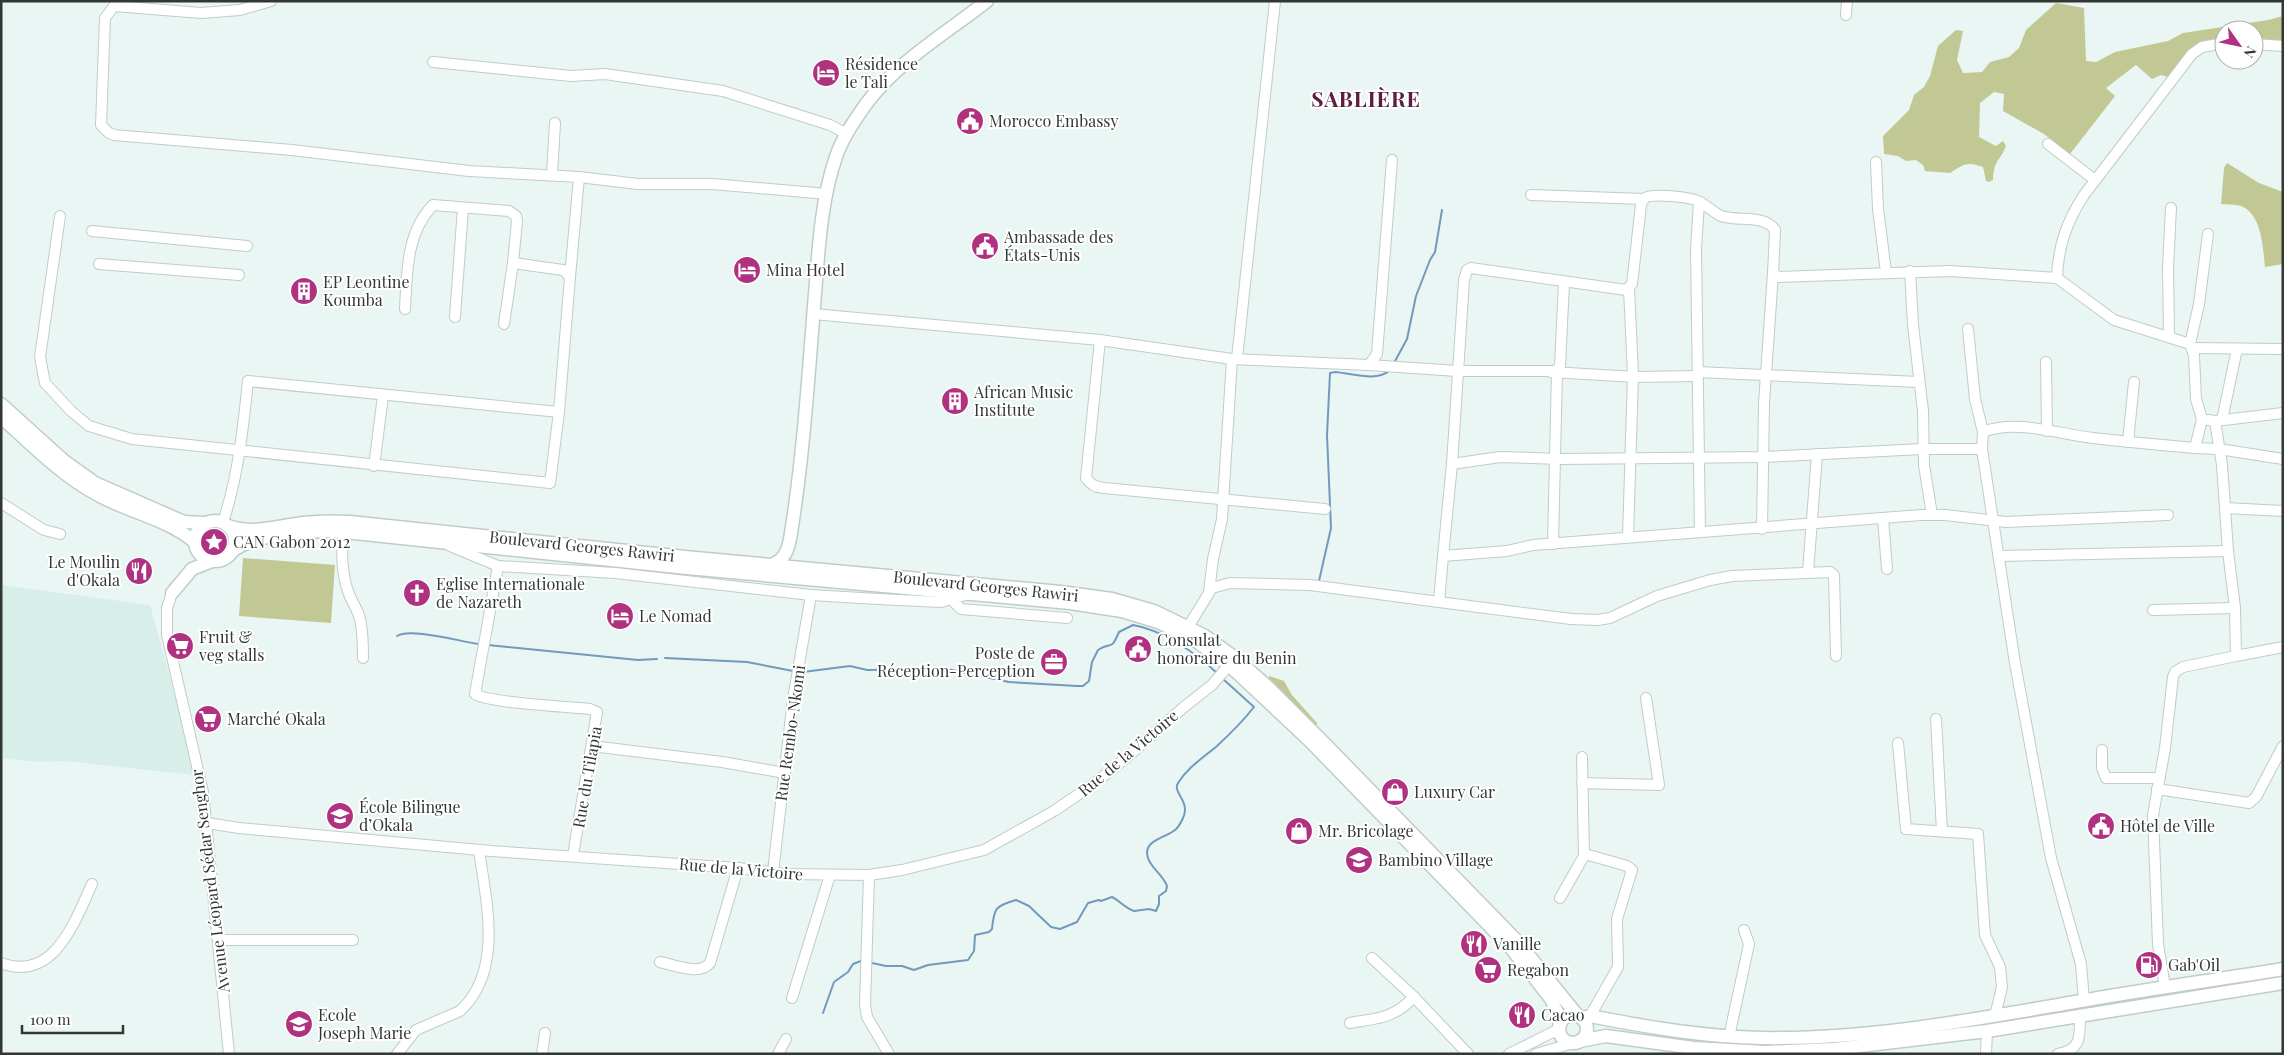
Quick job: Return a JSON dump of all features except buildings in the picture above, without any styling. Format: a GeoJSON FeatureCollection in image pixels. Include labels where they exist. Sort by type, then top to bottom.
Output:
{"type":"FeatureCollection","features":[{"type":"Feature","properties":{"kind":"main road"},"geometry":{"type":"LineString","coordinates":[[770,565],[782,559],[789,546],[804,424],[813,314],[827,194],[835,159],[847,134],[866,105],[893,73],[987,1]]}},
{"type":"Feature","properties":{"kind":"main road"},"geometry":{"type":"LineString","coordinates":[[1,404],[62,460],[95,483],[184,522],[206,523],[217,521],[226,524],[235,538],[232,552],[223,559],[192,569],[172,593]]}},
{"type":"Feature","properties":{"kind":"main road"},"geometry":{"type":"LineString","coordinates":[[1,417],[56,467],[81,485],[104,498],[178,530],[195,544],[202,556],[212,561]]}},
{"type":"Feature","properties":{"kind":"main road","name":"Boulevard Georges Rawiri"},"geometry":{"type":"LineString","coordinates":[[226,524],[241,530],[255,531],[318,521],[343,522],[1096,597],[1142,607],[1188,626],[1212,640],[1248,669],[1326,745],[1517,941],[1583,1017]]}},
{"type":"Feature","properties":{"kind":"main road"},"geometry":{"type":"LineString","coordinates":[[172,593],[175,584],[190,561],[198,531],[206,523]]}},
{"type":"Feature","properties":{"kind":"main road","name":"Boulevard Georges Rawiri"},"geometry":{"type":"LineString","coordinates":[[232,552],[248,542],[267,538],[310,532],[346,532],[670,566],[1077,603],[1136,615],[1189,637],[1223,673],[1309,740],[1511,948],[1547,994],[1556,1009],[1559,1027]]}},
{"type":"Feature","properties":{"kind":"main road"},"geometry":{"type":"LineString","coordinates":[[789,546],[793,560],[803,568]]}},
{"type":"Feature","properties":{"kind":"main road"},"geometry":{"type":"LineString","coordinates":[[2283,969],[1995,1016],[1834,1036],[1729,1037],[1672,1031],[1583,1017],[1567,1017],[1559,1027],[1563,1039],[1577,1042],[1606,1036],[1694,1048],[1785,1053],[1912,1041],[1987,1031],[2283,983]]}},
{"type":"Feature","properties":{"kind":"main road"},"geometry":{"type":"LineString","coordinates":[[1577,1042],[1586,1032],[1586,1024],[1583,1017]]}},
{"type":"Feature","properties":{"kind":"street"},"geometry":{"type":"LineString","coordinates":[[271,1],[240,10],[201,13],[114,6],[105,18],[101,125],[104,130],[114,134],[307,152],[423,167],[579,177],[638,184],[712,184],[827,194]]}},
{"type":"Feature","properties":{"kind":"street"},"geometry":{"type":"LineString","coordinates":[[1209,592],[1213,559],[1222,519],[1235,359],[1275,1]]}},
{"type":"Feature","properties":{"kind":"street"},"geometry":{"type":"LineString","coordinates":[[1846,15],[1848,1]]}},
{"type":"Feature","properties":{"kind":"street"},"geometry":{"type":"LineString","coordinates":[[2057,278],[2058,256],[2066,229],[2074,211],[2095,180],[2192,54],[2202,47],[2214,45]]}},
{"type":"Feature","properties":{"kind":"street"},"geometry":{"type":"LineString","coordinates":[[2264,45],[2283,46]]}},
{"type":"Feature","properties":{"kind":"street"},"geometry":{"type":"LineString","coordinates":[[433,62],[571,76],[606,74],[723,91],[830,124],[847,134]]}},
{"type":"Feature","properties":{"kind":"street"},"geometry":{"type":"LineString","coordinates":[[552,175],[555,123]]}},
{"type":"Feature","properties":{"kind":"street"},"geometry":{"type":"LineString","coordinates":[[2048,144],[2095,180]]}},
{"type":"Feature","properties":{"kind":"street"},"geometry":{"type":"LineString","coordinates":[[1369,365],[1377,354],[1392,160]]}},
{"type":"Feature","properties":{"kind":"street"},"geometry":{"type":"LineString","coordinates":[[1876,162],[1878,209],[1886,272]]}},
{"type":"Feature","properties":{"kind":"street"},"geometry":{"type":"LineString","coordinates":[[60,216],[40,357],[45,383],[71,411],[89,426],[132,439],[374,466],[550,483],[559,412],[579,177]]}},
{"type":"Feature","properties":{"kind":"street"},"geometry":{"type":"LineString","coordinates":[[1531,195],[1599,199],[1644,199],[1652,196],[1689,198],[1721,215],[1764,221],[1772,225],[1776,230],[1768,326],[1762,528]]}},
{"type":"Feature","properties":{"kind":"street"},"geometry":{"type":"LineString","coordinates":[[1628,537],[1632,458],[1633,377],[1629,289],[1632,284],[1641,205],[1644,199]]}},
{"type":"Feature","properties":{"kind":"street"},"geometry":{"type":"LineString","coordinates":[[1699,202],[1696,249],[1700,532]]}},
{"type":"Feature","properties":{"kind":"street"},"geometry":{"type":"LineString","coordinates":[[405,309],[409,248],[430,208],[435,204],[513,213],[517,221],[504,324]]}},
{"type":"Feature","properties":{"kind":"street"},"geometry":{"type":"LineString","coordinates":[[456,317],[463,208]]}},
{"type":"Feature","properties":{"kind":"street"},"geometry":{"type":"LineString","coordinates":[[2169,336],[2168,267],[2171,208]]}},
{"type":"Feature","properties":{"kind":"street"},"geometry":{"type":"LineString","coordinates":[[92,231],[247,246]]}},
{"type":"Feature","properties":{"kind":"street"},"geometry":{"type":"LineString","coordinates":[[2195,448],[2202,419],[2196,399],[2191,346],[2199,304],[2208,234]]}},
{"type":"Feature","properties":{"kind":"street"},"geometry":{"type":"LineString","coordinates":[[513,263],[557,268],[563,270],[570,277]]}},
{"type":"Feature","properties":{"kind":"street"},"geometry":{"type":"LineString","coordinates":[[99,264],[239,275]]}},
{"type":"Feature","properties":{"kind":"street"},"geometry":{"type":"LineString","coordinates":[[1439,602],[1452,464],[1464,280],[1467,270],[1471,268],[1612,290],[1629,289]]}},
{"type":"Feature","properties":{"kind":"street"},"geometry":{"type":"LineString","coordinates":[[1773,273],[1778,278],[1950,270],[2057,278],[2114,320],[2169,336],[2191,346],[2237,349],[2283,348]]}},
{"type":"Feature","properties":{"kind":"street"},"geometry":{"type":"LineString","coordinates":[[1910,271],[1923,411],[1923,449],[1932,515]]}},
{"type":"Feature","properties":{"kind":"street"},"geometry":{"type":"LineString","coordinates":[[1553,544],[1556,459],[1554,372],[1560,366],[1564,283]]}},
{"type":"Feature","properties":{"kind":"street"},"geometry":{"type":"LineString","coordinates":[[813,314],[1100,340],[1235,359],[1369,365],[1457,372],[1554,372],[1633,377],[1698,374],[1767,375],[1919,382]]}},
{"type":"Feature","properties":{"kind":"street"},"geometry":{"type":"LineString","coordinates":[[1968,328],[1975,399],[1983,432],[1982,449],[2015,663],[2050,858],[2081,964],[2084,1000]]}},
{"type":"Feature","properties":{"kind":"street"},"geometry":{"type":"LineString","coordinates":[[1100,340],[1086,478],[1089,483],[1095,487],[1325,510]]}},
{"type":"Feature","properties":{"kind":"street"},"geometry":{"type":"LineString","coordinates":[[2236,656],[2235,608],[2228,552],[2218,421],[2237,349]]}},
{"type":"Feature","properties":{"kind":"street"},"geometry":{"type":"LineString","coordinates":[[2046,362],[2047,431]]}},
{"type":"Feature","properties":{"kind":"street"},"geometry":{"type":"LineString","coordinates":[[226,524],[240,450],[248,381],[383,396],[559,412]]}},
{"type":"Feature","properties":{"kind":"street"},"geometry":{"type":"LineString","coordinates":[[2128,442],[2134,382]]}},
{"type":"Feature","properties":{"kind":"street"},"geometry":{"type":"LineString","coordinates":[[374,466],[383,396]]}},
{"type":"Feature","properties":{"kind":"street"},"geometry":{"type":"LineString","coordinates":[[2202,419],[2218,421],[2283,413]]}},
{"type":"Feature","properties":{"kind":"street"},"geometry":{"type":"LineString","coordinates":[[1983,432],[1995,427],[2047,431],[2128,442],[2219,449],[2283,459]]}},
{"type":"Feature","properties":{"kind":"street"},"geometry":{"type":"LineString","coordinates":[[1452,464],[1500,457],[1556,459],[1763,457],[1923,449],[1982,449]]}},
{"type":"Feature","properties":{"kind":"street"},"geometry":{"type":"LineString","coordinates":[[1808,572],[1817,454]]}},
{"type":"Feature","properties":{"kind":"street"},"geometry":{"type":"LineString","coordinates":[[1,504],[44,530],[60,534]]}},
{"type":"Feature","properties":{"kind":"street"},"geometry":{"type":"LineString","coordinates":[[2225,508],[2283,511]]}},
{"type":"Feature","properties":{"kind":"street"},"geometry":{"type":"LineString","coordinates":[[1443,556],[1507,552],[1533,545],[1628,537],[1932,515],[2012,522],[2168,515]]}},
{"type":"Feature","properties":{"kind":"street"},"geometry":{"type":"LineString","coordinates":[[1883,518],[1887,569]]}},
{"type":"Feature","properties":{"kind":"street"},"geometry":{"type":"LineString","coordinates":[[346,532],[343,541],[344,564],[348,591],[362,628],[363,658]]}},
{"type":"Feature","properties":{"kind":"street"},"geometry":{"type":"LineString","coordinates":[[435,540],[498,566],[615,573],[811,595],[908,601],[952,600],[970,594]]}},
{"type":"Feature","properties":{"kind":"street"},"geometry":{"type":"LineString","coordinates":[[1999,556],[2228,552]]}},
{"type":"Feature","properties":{"kind":"street","name":"Rue du Tilapia"},"geometry":{"type":"LineString","coordinates":[[498,566],[475,694],[484,698],[506,701],[594,710],[597,717],[573,855]]}},
{"type":"Feature","properties":{"kind":"street"},"geometry":{"type":"LineString","coordinates":[[1188,626],[1209,592],[1220,584],[1230,583],[1287,583],[1571,619],[1597,620],[1610,618],[1657,596],[1710,580],[1732,576],[1830,572],[1834,575],[1836,656]]}},
{"type":"Feature","properties":{"kind":"street","name":"Avenue Léopard Sédar Senghor"},"geometry":{"type":"LineString","coordinates":[[172,593],[167,608],[167,635],[200,774],[207,823],[229,1054]]}},
{"type":"Feature","properties":{"kind":"street","name":"Rue Rembo-Nkomi"},"geometry":{"type":"LineString","coordinates":[[773,872],[793,699],[811,595]]}},
{"type":"Feature","properties":{"kind":"street"},"geometry":{"type":"LineString","coordinates":[[952,600],[961,609],[1067,618]]}},
{"type":"Feature","properties":{"kind":"street"},"geometry":{"type":"LineString","coordinates":[[2153,610],[2235,608]]}},
{"type":"Feature","properties":{"kind":"street"},"geometry":{"type":"LineString","coordinates":[[2165,987],[2158,944],[2153,816],[2166,748],[2175,672],[2183,667],[2283,647]]}},
{"type":"Feature","properties":{"kind":"street","name":"Rue de la Victoire"},"geometry":{"type":"LineString","coordinates":[[207,823],[239,828],[479,850],[573,855],[773,872],[830,875],[869,874],[902,870],[974,853],[1016,834],[1073,799],[1108,773],[1223,673]]}},
{"type":"Feature","properties":{"kind":"street"},"geometry":{"type":"LineString","coordinates":[[1582,783],[1659,785],[1646,698]]}},
{"type":"Feature","properties":{"kind":"street"},"geometry":{"type":"LineString","coordinates":[[1936,719],[1942,831]]}},
{"type":"Feature","properties":{"kind":"street"},"geometry":{"type":"LineString","coordinates":[[1898,743],[1906,829],[1978,834],[1985,935],[2000,967],[2002,987],[1995,1016]]}},
{"type":"Feature","properties":{"kind":"street"},"geometry":{"type":"LineString","coordinates":[[592,746],[722,762],[785,773]]}},
{"type":"Feature","properties":{"kind":"street"},"geometry":{"type":"LineString","coordinates":[[2157,789],[2249,803],[2256,797],[2283,746]]}},
{"type":"Feature","properties":{"kind":"street"},"geometry":{"type":"LineString","coordinates":[[2102,750],[2103,774],[2106,778],[2159,778]]}},
{"type":"Feature","properties":{"kind":"street"},"geometry":{"type":"LineString","coordinates":[[1560,898],[1584,856],[1582,757]]}},
{"type":"Feature","properties":{"kind":"street"},"geometry":{"type":"LineString","coordinates":[[397,1054],[416,1030],[460,1011],[479,985],[484,972],[488,918],[479,850]]}},
{"type":"Feature","properties":{"kind":"street"},"geometry":{"type":"LineString","coordinates":[[1583,1017],[1618,967],[1616,919],[1632,870],[1627,866],[1595,856],[1587,854],[1584,856]]}},
{"type":"Feature","properties":{"kind":"street"},"geometry":{"type":"LineString","coordinates":[[660,962],[698,970],[707,967],[710,963],[738,868]]}},
{"type":"Feature","properties":{"kind":"street"},"geometry":{"type":"LineString","coordinates":[[869,874],[865,1005],[867,1017],[889,1054]]}},
{"type":"Feature","properties":{"kind":"street"},"geometry":{"type":"LineString","coordinates":[[792,998],[830,875]]}},
{"type":"Feature","properties":{"kind":"street"},"geometry":{"type":"LineString","coordinates":[[1,963],[15,968],[24,967],[42,960],[54,952],[67,938],[92,884]]}},
{"type":"Feature","properties":{"kind":"street"},"geometry":{"type":"LineString","coordinates":[[1729,1037],[1749,944],[1744,930]]}},
{"type":"Feature","properties":{"kind":"street"},"geometry":{"type":"LineString","coordinates":[[219,940],[353,940]]}},
{"type":"Feature","properties":{"kind":"street"},"geometry":{"type":"LineString","coordinates":[[1372,958],[1414,997],[1468,1054]]}},
{"type":"Feature","properties":{"kind":"street"},"geometry":{"type":"LineString","coordinates":[[1350,1023],[1392,1015],[1402,1009],[1414,997]]}},
{"type":"Feature","properties":{"kind":"street"},"geometry":{"type":"LineString","coordinates":[[2058,1054],[2071,1051],[2076,1044],[2080,1020],[2075,1017]]}},
{"type":"Feature","properties":{"kind":"street"},"geometry":{"type":"LineString","coordinates":[[1509,1054],[1559,1027]]}},
{"type":"Feature","properties":{"kind":"street"},"geometry":{"type":"LineString","coordinates":[[1986,1054],[1987,1031]]}},
{"type":"Feature","properties":{"kind":"street"},"geometry":{"type":"LineString","coordinates":[[542,1054],[545,1033]]}},
{"type":"Feature","properties":{"kind":"street"},"geometry":{"type":"LineString","coordinates":[[778,1054],[786,1039]]}},
{"type":"Feature","properties":{"kind":"street"},"geometry":{"type":"LineString","coordinates":[[1536,1054],[1577,1042]]}},
{"type":"Feature","properties":{"kind":"shaded area"},"geometry":{"type":"Polygon","coordinates":[[[1,585],[150,605],[182,721],[194,775],[65,761],[37,762],[1,758],[1,585]]]}},
{"type":"Feature","properties":{"kind":"green space"},"geometry":{"type":"Polygon","coordinates":[[[2056,3],[2084,8],[2086,61],[2096,62],[2115,52],[2168,41],[2183,33],[2214,28],[2214,41],[2168,77],[2161,75],[2152,79],[2136,65],[2106,88],[2115,96],[2070,154],[2044,134],[2003,111],[2004,94],[1994,92],[1980,103],[1979,137],[1996,146],[2003,141],[2006,146],[1996,164],[1993,180],[1989,182],[1986,181],[1983,167],[1978,165],[1966,164],[1950,173],[1925,171],[1923,165],[1916,160],[1906,161],[1898,156],[1884,154],[1883,136],[1909,110],[1914,95],[1924,87],[1930,76],[1938,46],[1956,30],[1963,31],[1957,60],[1963,73],[1982,72],[1990,62],[2009,57],[2019,48],[2026,30],[2056,3]]]}},
{"type":"Feature","properties":{"kind":"green space"},"geometry":{"type":"Polygon","coordinates":[[[2283,16],[2283,40],[2264,40],[2264,21],[2283,16]]]}},
{"type":"Feature","properties":{"kind":"green space"},"geometry":{"type":"Polygon","coordinates":[[[2227,163],[2259,183],[2283,192],[2283,264],[2265,267],[2260,232],[2253,216],[2241,206],[2221,204],[2224,168],[2227,163]]]}},
{"type":"Feature","properties":{"kind":"green space"},"geometry":{"type":"Polygon","coordinates":[[[214,525],[220,526],[225,530],[229,535],[229,547],[225,552],[220,556],[214,557],[208,556],[203,552],[199,547],[198,541],[199,535],[203,530],[208,526],[214,525]]]}},
{"type":"Feature","properties":{"kind":"green space"},"geometry":{"type":"Polygon","coordinates":[[[243,558],[335,565],[331,623],[239,616],[243,558]]]}},
{"type":"Feature","properties":{"kind":"green space"},"geometry":{"type":"Polygon","coordinates":[[[1269,676],[1284,681],[1292,695],[1317,723],[1317,727],[1269,679],[1269,676]]]}},
{"type":"Feature","properties":{"kind":"waterway"},"geometry":{"type":"LineString","coordinates":[[1394,363],[1407,339],[1416,296],[1435,252],[1442,210]]}},
{"type":"Feature","properties":{"kind":"waterway"},"geometry":{"type":"LineString","coordinates":[[1319,581],[1331,528],[1327,435],[1330,373],[1377,376],[1389,371]]}},
{"type":"Feature","properties":{"kind":"waterway"},"geometry":{"type":"LineString","coordinates":[[803,672],[850,666],[867,670],[947,669],[1009,682],[1083,686],[1089,681],[1092,662],[1098,650],[1112,644],[1119,632],[1133,625],[1167,637],[1200,658],[1218,674]]}},
{"type":"Feature","properties":{"kind":"waterway"},"geometry":{"type":"LineString","coordinates":[[397,636],[412,633],[424,634],[479,644]]}},
{"type":"Feature","properties":{"kind":"waterway"},"geometry":{"type":"LineString","coordinates":[[488,645],[638,660],[657,659]]}},
{"type":"Feature","properties":{"kind":"waterway"},"geometry":{"type":"LineString","coordinates":[[665,658],[747,662],[793,671]]}},
{"type":"Feature","properties":{"kind":"waterway"},"geometry":{"type":"LineString","coordinates":[[872,963],[886,966],[902,966],[914,970],[928,965],[968,960],[974,951],[975,935],[989,932],[992,929],[997,909],[1004,904],[1016,900],[1029,906],[1051,927],[1060,929],[1077,922],[1088,903],[1112,897],[1134,911],[1149,909],[1156,911],[1159,904],[1159,896],[1166,891],[1167,886],[1150,862],[1147,852],[1148,847],[1152,843],[1176,829],[1183,818],[1185,807],[1177,790],[1178,783],[1191,767],[1232,732],[1254,707],[1223,679]]}},
{"type":"Feature","properties":{"kind":"waterway"},"geometry":{"type":"LineString","coordinates":[[823,1013],[834,982],[848,972],[853,964],[861,961]]}},
{"type":"Feature","properties":{"kind":"place","name":"Résidence le Tali"},"geometry":{"type":"Point","coordinates":[826,73]}},
{"type":"Feature","properties":{"kind":"place","name":"Morocco Embassy"},"geometry":{"type":"Point","coordinates":[970,121]}},
{"type":"Feature","properties":{"kind":"place","name":"Ambassade des États-Unis"},"geometry":{"type":"Point","coordinates":[985,246]}},
{"type":"Feature","properties":{"kind":"place","name":"Mina Hotel"},"geometry":{"type":"Point","coordinates":[747,270]}},
{"type":"Feature","properties":{"kind":"place","name":"EP Leontine Koumba"},"geometry":{"type":"Point","coordinates":[304,291]}},
{"type":"Feature","properties":{"kind":"place","name":"African Music Institute"},"geometry":{"type":"Point","coordinates":[955,401]}},
{"type":"Feature","properties":{"kind":"place","name":"CAN Gabon 2012"},"geometry":{"type":"Point","coordinates":[214,542]}},
{"type":"Feature","properties":{"kind":"place","name":"Le Moulin d'Okala"},"geometry":{"type":"Point","coordinates":[139,571]}},
{"type":"Feature","properties":{"kind":"place","name":"Eglise Internationale de Nazareth"},"geometry":{"type":"Point","coordinates":[417,593]}},
{"type":"Feature","properties":{"kind":"place","name":"Le Nomad"},"geometry":{"type":"Point","coordinates":[620,616]}},
{"type":"Feature","properties":{"kind":"place","name":"Fruit & veg stalls"},"geometry":{"type":"Point","coordinates":[180,646]}},
{"type":"Feature","properties":{"kind":"place","name":"Consulat honoraire du Benin"},"geometry":{"type":"Point","coordinates":[1138,649]}},
{"type":"Feature","properties":{"kind":"place","name":"Poste de Réception-Perception"},"geometry":{"type":"Point","coordinates":[1054,662]}},
{"type":"Feature","properties":{"kind":"place","name":"Marché Okala"},"geometry":{"type":"Point","coordinates":[208,719]}},
{"type":"Feature","properties":{"kind":"place","name":"Luxury Car"},"geometry":{"type":"Point","coordinates":[1395,792]}},
{"type":"Feature","properties":{"kind":"place","name":"École Bilingue d’Okala"},"geometry":{"type":"Point","coordinates":[340,816]}},
{"type":"Feature","properties":{"kind":"place","name":"Hôtel de Ville"},"geometry":{"type":"Point","coordinates":[2101,826]}},
{"type":"Feature","properties":{"kind":"place","name":"Mr. Bricolage"},"geometry":{"type":"Point","coordinates":[1299,831]}},
{"type":"Feature","properties":{"kind":"place","name":"Bambino Village"},"geometry":{"type":"Point","coordinates":[1359,860]}},
{"type":"Feature","properties":{"kind":"place","name":"Vanille"},"geometry":{"type":"Point","coordinates":[1474,944]}},
{"type":"Feature","properties":{"kind":"place","name":"Gab'Oil"},"geometry":{"type":"Point","coordinates":[2149,965]}},
{"type":"Feature","properties":{"kind":"place","name":"Regabon"},"geometry":{"type":"Point","coordinates":[1488,970]}},
{"type":"Feature","properties":{"kind":"place","name":"Cacao"},"geometry":{"type":"Point","coordinates":[1522,1015]}},
{"type":"Feature","properties":{"kind":"place","name":"Ecole Joseph Marie"},"geometry":{"type":"Point","coordinates":[299,1024]}},
{"type":"Feature","properties":{"kind":"district","name":"SABLIÈRE"},"geometry":{"type":"Point","coordinates":[1366,100]}}]}
